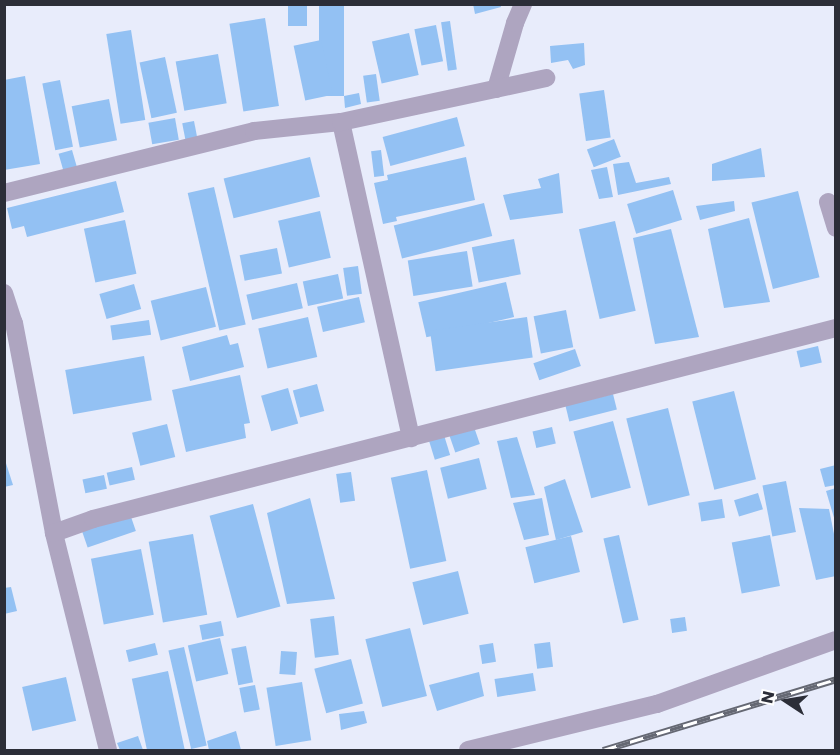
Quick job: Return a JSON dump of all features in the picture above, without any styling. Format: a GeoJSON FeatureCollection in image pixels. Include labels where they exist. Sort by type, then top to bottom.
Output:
{"type":"FeatureCollection","features":[{"type":"Feature","properties":{"kind":"street"},"geometry":{"type":"LineString","coordinates":[[496,88],[523,4]]}},
{"type":"Feature","properties":{"kind":"street"},"geometry":{"type":"LineString","coordinates":[[4,193],[254,131],[342,122],[546,78]]}},
{"type":"Feature","properties":{"kind":"street"},"geometry":{"type":"LineString","coordinates":[[342,122],[411,438]]}},
{"type":"Feature","properties":{"kind":"street"},"geometry":{"type":"LineString","coordinates":[[828,202],[836,228]]}},
{"type":"Feature","properties":{"kind":"street"},"geometry":{"type":"LineString","coordinates":[[4,293],[14,323],[54,533],[108,750]]}},
{"type":"Feature","properties":{"kind":"street"},"geometry":{"type":"LineString","coordinates":[[54,533],[93,519],[836,328]]}},
{"type":"Feature","properties":{"kind":"street"},"geometry":{"type":"LineString","coordinates":[[468,750],[657,704],[836,640]]}},
{"type":"Feature","properties":{"kind":"building"},"geometry":{"type":"Polygon","coordinates":[[[288,4],[307,4],[307,26],[288,26],[288,4]]]}},
{"type":"Feature","properties":{"kind":"building"},"geometry":{"type":"Polygon","coordinates":[[[319,4],[344,4],[344,96],[319,96],[319,4]]]}},
{"type":"Feature","properties":{"kind":"building"},"geometry":{"type":"Polygon","coordinates":[[[473,4],[500,4],[501,7],[475,14],[473,4]]]}},
{"type":"Feature","properties":{"kind":"building"},"geometry":{"type":"Polygon","coordinates":[[[265,18],[279,106],[243,112],[229,24],[265,18]]]}},
{"type":"Feature","properties":{"kind":"building"},"geometry":{"type":"Polygon","coordinates":[[[450,21],[457,70],[448,71],[441,22],[450,21]]]}},
{"type":"Feature","properties":{"kind":"building"},"geometry":{"type":"Polygon","coordinates":[[[436,25],[443,61],[421,66],[414,29],[436,25]]]}},
{"type":"Feature","properties":{"kind":"building"},"geometry":{"type":"Polygon","coordinates":[[[131,30],[145,120],[121,124],[106,34],[131,30]]]}},
{"type":"Feature","properties":{"kind":"building"},"geometry":{"type":"Polygon","coordinates":[[[409,33],[419,75],[382,83],[372,42],[409,33]]]}},
{"type":"Feature","properties":{"kind":"building"},"geometry":{"type":"Polygon","coordinates":[[[321,40],[333,95],[305,101],[294,46],[321,40]]]}},
{"type":"Feature","properties":{"kind":"building"},"geometry":{"type":"Polygon","coordinates":[[[584,43],[585,65],[573,69],[568,60],[551,63],[550,46],[584,43]]]}},
{"type":"Feature","properties":{"kind":"building"},"geometry":{"type":"Polygon","coordinates":[[[218,54],[227,103],[184,111],[176,61],[218,54]]]}},
{"type":"Feature","properties":{"kind":"building"},"geometry":{"type":"Polygon","coordinates":[[[165,57],[177,113],[151,118],[140,62],[165,57]]]}},
{"type":"Feature","properties":{"kind":"building"},"geometry":{"type":"Polygon","coordinates":[[[376,74],[380,101],[367,103],[363,76],[376,74]]]}},
{"type":"Feature","properties":{"kind":"building"},"geometry":{"type":"Polygon","coordinates":[[[25,76],[40,164],[4,170],[4,80],[25,76]]]}},
{"type":"Feature","properties":{"kind":"building"},"geometry":{"type":"Polygon","coordinates":[[[60,80],[73,147],[55,150],[42,83],[60,80]]]}},
{"type":"Feature","properties":{"kind":"building"},"geometry":{"type":"Polygon","coordinates":[[[604,90],[611,138],[586,141],[579,93],[604,90]]]}},
{"type":"Feature","properties":{"kind":"building"},"geometry":{"type":"Polygon","coordinates":[[[359,93],[361,104],[345,108],[344,96],[359,93]]]}},
{"type":"Feature","properties":{"kind":"building"},"geometry":{"type":"Polygon","coordinates":[[[109,99],[117,140],[80,147],[72,106],[109,99]]]}},
{"type":"Feature","properties":{"kind":"building"},"geometry":{"type":"Polygon","coordinates":[[[457,117],[465,146],[390,166],[383,137],[457,117]]]}},
{"type":"Feature","properties":{"kind":"building"},"geometry":{"type":"Polygon","coordinates":[[[175,118],[179,140],[152,144],[148,123],[175,118]]]}},
{"type":"Feature","properties":{"kind":"building"},"geometry":{"type":"Polygon","coordinates":[[[194,121],[198,141],[186,143],[182,123],[194,121]]]}},
{"type":"Feature","properties":{"kind":"building"},"geometry":{"type":"Polygon","coordinates":[[[614,139],[621,157],[594,167],[587,149],[614,139]]]}},
{"type":"Feature","properties":{"kind":"building"},"geometry":{"type":"Polygon","coordinates":[[[761,148],[765,177],[712,181],[712,164],[761,148]]]}},
{"type":"Feature","properties":{"kind":"building"},"geometry":{"type":"Polygon","coordinates":[[[72,150],[77,168],[64,172],[59,154],[72,150]]]}},
{"type":"Feature","properties":{"kind":"building"},"geometry":{"type":"Polygon","coordinates":[[[381,150],[384,176],[374,177],[371,151],[381,150]]]}},
{"type":"Feature","properties":{"kind":"building"},"geometry":{"type":"Polygon","coordinates":[[[310,157],[320,197],[234,218],[224,179],[310,157]]]}},
{"type":"Feature","properties":{"kind":"building"},"geometry":{"type":"Polygon","coordinates":[[[466,157],[475,200],[396,217],[397,221],[383,224],[374,183],[388,180],[387,175],[466,157]]]}},
{"type":"Feature","properties":{"kind":"building"},"geometry":{"type":"Polygon","coordinates":[[[629,162],[636,183],[669,177],[671,184],[618,195],[613,164],[629,162]]]}},
{"type":"Feature","properties":{"kind":"building"},"geometry":{"type":"Polygon","coordinates":[[[607,167],[613,197],[599,199],[591,170],[607,167]]]}},
{"type":"Feature","properties":{"kind":"building"},"geometry":{"type":"Polygon","coordinates":[[[559,173],[563,213],[510,220],[503,195],[541,188],[538,179],[559,173]]]}},
{"type":"Feature","properties":{"kind":"building"},"geometry":{"type":"Polygon","coordinates":[[[116,181],[124,212],[27,237],[24,226],[12,229],[7,208],[116,181]]]}},
{"type":"Feature","properties":{"kind":"building"},"geometry":{"type":"Polygon","coordinates":[[[214,187],[246,324],[219,330],[188,193],[214,187]]]}},
{"type":"Feature","properties":{"kind":"building"},"geometry":{"type":"Polygon","coordinates":[[[673,190],[682,220],[636,234],[627,204],[673,190]]]}},
{"type":"Feature","properties":{"kind":"building"},"geometry":{"type":"Polygon","coordinates":[[[798,191],[820,277],[773,289],[751,203],[798,191]]]}},
{"type":"Feature","properties":{"kind":"building"},"geometry":{"type":"Polygon","coordinates":[[[734,201],[735,211],[700,220],[696,206],[734,201]]]}},
{"type":"Feature","properties":{"kind":"building"},"geometry":{"type":"Polygon","coordinates":[[[484,203],[492,236],[402,258],[394,225],[484,203]]]}},
{"type":"Feature","properties":{"kind":"building"},"geometry":{"type":"Polygon","coordinates":[[[320,211],[331,258],[289,267],[278,221],[320,211]]]}},
{"type":"Feature","properties":{"kind":"building"},"geometry":{"type":"Polygon","coordinates":[[[749,218],[770,302],[724,308],[708,229],[749,218]]]}},
{"type":"Feature","properties":{"kind":"building"},"geometry":{"type":"Polygon","coordinates":[[[125,220],[136,274],[95,283],[84,229],[125,220]]]}},
{"type":"Feature","properties":{"kind":"building"},"geometry":{"type":"Polygon","coordinates":[[[615,221],[636,311],[600,319],[579,229],[615,221]]]}},
{"type":"Feature","properties":{"kind":"building"},"geometry":{"type":"Polygon","coordinates":[[[671,229],[699,337],[655,344],[633,238],[671,229]]]}},
{"type":"Feature","properties":{"kind":"building"},"geometry":{"type":"Polygon","coordinates":[[[514,239],[521,274],[479,283],[472,247],[514,239]]]}},
{"type":"Feature","properties":{"kind":"building"},"geometry":{"type":"Polygon","coordinates":[[[277,248],[282,274],[245,281],[240,255],[277,248]]]}},
{"type":"Feature","properties":{"kind":"building"},"geometry":{"type":"Polygon","coordinates":[[[467,251],[473,287],[413,296],[408,260],[467,251]]]}},
{"type":"Feature","properties":{"kind":"building"},"geometry":{"type":"Polygon","coordinates":[[[358,266],[362,294],[347,296],[343,268],[358,266]]]}},
{"type":"Feature","properties":{"kind":"building"},"geometry":{"type":"Polygon","coordinates":[[[338,274],[343,298],[308,306],[303,281],[338,274]]]}},
{"type":"Feature","properties":{"kind":"building"},"geometry":{"type":"Polygon","coordinates":[[[506,282],[514,317],[426,337],[418,302],[506,282]]]}},
{"type":"Feature","properties":{"kind":"building"},"geometry":{"type":"Polygon","coordinates":[[[297,283],[303,308],[252,320],[246,295],[297,283]]]}},
{"type":"Feature","properties":{"kind":"building"},"geometry":{"type":"Polygon","coordinates":[[[134,284],[141,309],[107,319],[99,294],[134,284]]]}},
{"type":"Feature","properties":{"kind":"building"},"geometry":{"type":"Polygon","coordinates":[[[206,287],[216,327],[161,341],[151,301],[206,287]]]}},
{"type":"Feature","properties":{"kind":"building"},"geometry":{"type":"Polygon","coordinates":[[[359,297],[365,322],[323,332],[317,307],[359,297]]]}},
{"type":"Feature","properties":{"kind":"building"},"geometry":{"type":"Polygon","coordinates":[[[566,310],[573,347],[541,354],[534,316],[566,310]]]}},
{"type":"Feature","properties":{"kind":"building"},"geometry":{"type":"Polygon","coordinates":[[[308,317],[317,357],[268,368],[258,328],[308,317]]]}},
{"type":"Feature","properties":{"kind":"building"},"geometry":{"type":"Polygon","coordinates":[[[527,317],[533,358],[436,371],[430,331],[527,317]]]}},
{"type":"Feature","properties":{"kind":"building"},"geometry":{"type":"Polygon","coordinates":[[[149,320],[151,335],[112,340],[110,325],[149,320]]]}},
{"type":"Feature","properties":{"kind":"building"},"geometry":{"type":"Polygon","coordinates":[[[227,335],[230,345],[238,343],[244,367],[190,381],[182,347],[227,335]]]}},
{"type":"Feature","properties":{"kind":"building"},"geometry":{"type":"Polygon","coordinates":[[[818,346],[822,363],[800,368],[797,351],[818,346]]]}},
{"type":"Feature","properties":{"kind":"building"},"geometry":{"type":"Polygon","coordinates":[[[575,349],[581,366],[539,380],[533,363],[575,349]]]}},
{"type":"Feature","properties":{"kind":"building"},"geometry":{"type":"Polygon","coordinates":[[[144,356],[152,400],[73,414],[65,370],[144,356]]]}},
{"type":"Feature","properties":{"kind":"building"},"geometry":{"type":"Polygon","coordinates":[[[240,375],[250,423],[244,424],[246,438],[186,452],[172,390],[240,375]]]}},
{"type":"Feature","properties":{"kind":"building"},"geometry":{"type":"Polygon","coordinates":[[[317,384],[324,411],[300,418],[293,390],[317,384]]]}},
{"type":"Feature","properties":{"kind":"building"},"geometry":{"type":"Polygon","coordinates":[[[288,388],[298,424],[271,431],[261,396],[288,388]]]}},
{"type":"Feature","properties":{"kind":"building"},"geometry":{"type":"Polygon","coordinates":[[[734,391],[756,479],[714,490],[692,401],[734,391]]]}},
{"type":"Feature","properties":{"kind":"building"},"geometry":{"type":"Polygon","coordinates":[[[613,394],[617,410],[569,421],[565,406],[613,394]]]}},
{"type":"Feature","properties":{"kind":"building"},"geometry":{"type":"Polygon","coordinates":[[[668,408],[690,495],[648,506],[626,418],[668,408]]]}},
{"type":"Feature","properties":{"kind":"building"},"geometry":{"type":"Polygon","coordinates":[[[613,421],[631,488],[591,498],[573,432],[613,421]]]}},
{"type":"Feature","properties":{"kind":"building"},"geometry":{"type":"Polygon","coordinates":[[[167,424],[175,457],[140,466],[132,433],[167,424]]]}},
{"type":"Feature","properties":{"kind":"building"},"geometry":{"type":"Polygon","coordinates":[[[474,427],[480,444],[455,452],[449,435],[474,427]]]}},
{"type":"Feature","properties":{"kind":"building"},"geometry":{"type":"Polygon","coordinates":[[[552,427],[556,444],[536,448],[533,431],[552,427]]]}},
{"type":"Feature","properties":{"kind":"building"},"geometry":{"type":"Polygon","coordinates":[[[444,435],[450,455],[435,460],[429,440],[444,435]]]}},
{"type":"Feature","properties":{"kind":"building"},"geometry":{"type":"Polygon","coordinates":[[[517,437],[535,495],[511,498],[497,441],[517,437]]]}},
{"type":"Feature","properties":{"kind":"building"},"geometry":{"type":"Polygon","coordinates":[[[4,457],[13,485],[4,487],[4,457]]]}},
{"type":"Feature","properties":{"kind":"building"},"geometry":{"type":"Polygon","coordinates":[[[479,458],[487,489],[448,499],[440,468],[479,458]]]}},
{"type":"Feature","properties":{"kind":"building"},"geometry":{"type":"Polygon","coordinates":[[[836,465],[836,485],[825,487],[820,469],[836,465]]]}},
{"type":"Feature","properties":{"kind":"building"},"geometry":{"type":"Polygon","coordinates":[[[132,467],[135,480],[110,486],[107,473],[132,467]]]}},
{"type":"Feature","properties":{"kind":"building"},"geometry":{"type":"Polygon","coordinates":[[[427,470],[446,561],[410,569],[391,478],[427,470]]]}},
{"type":"Feature","properties":{"kind":"building"},"geometry":{"type":"Polygon","coordinates":[[[351,472],[355,501],[340,503],[336,474],[351,472]]]}},
{"type":"Feature","properties":{"kind":"building"},"geometry":{"type":"Polygon","coordinates":[[[104,475],[107,489],[85,493],[82,480],[104,475]]]}},
{"type":"Feature","properties":{"kind":"building"},"geometry":{"type":"Polygon","coordinates":[[[565,479],[583,532],[556,540],[544,487],[565,479]]]}},
{"type":"Feature","properties":{"kind":"building"},"geometry":{"type":"Polygon","coordinates":[[[786,481],[796,532],[772,537],[762,486],[786,481]]]}},
{"type":"Feature","properties":{"kind":"building"},"geometry":{"type":"Polygon","coordinates":[[[836,488],[836,521],[835,521],[826,491],[836,488]]]}},
{"type":"Feature","properties":{"kind":"building"},"geometry":{"type":"Polygon","coordinates":[[[758,493],[763,509],[739,517],[734,500],[758,493]]]}},
{"type":"Feature","properties":{"kind":"building"},"geometry":{"type":"Polygon","coordinates":[[[310,498],[335,599],[287,604],[267,513],[310,498]]]}},
{"type":"Feature","properties":{"kind":"building"},"geometry":{"type":"Polygon","coordinates":[[[542,498],[549,535],[524,540],[513,503],[542,498]]]}},
{"type":"Feature","properties":{"kind":"building"},"geometry":{"type":"Polygon","coordinates":[[[722,499],[725,518],[701,522],[698,503],[722,499]]]}},
{"type":"Feature","properties":{"kind":"building"},"geometry":{"type":"Polygon","coordinates":[[[253,504],[280,606],[237,618],[210,516],[253,504]]]}},
{"type":"Feature","properties":{"kind":"building"},"geometry":{"type":"Polygon","coordinates":[[[799,508],[829,509],[836,544],[836,576],[816,580],[799,508]]]}},
{"type":"Feature","properties":{"kind":"building"},"geometry":{"type":"Polygon","coordinates":[[[130,514],[136,531],[88,548],[82,531],[130,514]]]}},
{"type":"Feature","properties":{"kind":"building"},"geometry":{"type":"Polygon","coordinates":[[[193,534],[207,615],[163,623],[149,542],[193,534]]]}},
{"type":"Feature","properties":{"kind":"building"},"geometry":{"type":"Polygon","coordinates":[[[619,535],[639,620],[623,623],[603,539],[619,535]]]}},
{"type":"Feature","properties":{"kind":"building"},"geometry":{"type":"Polygon","coordinates":[[[770,535],[780,586],[742,593],[732,542],[770,535]]]}},
{"type":"Feature","properties":{"kind":"building"},"geometry":{"type":"Polygon","coordinates":[[[571,536],[580,572],[534,583],[525,547],[571,536]]]}},
{"type":"Feature","properties":{"kind":"building"},"geometry":{"type":"Polygon","coordinates":[[[141,549],[154,615],[104,625],[91,559],[141,549]]]}},
{"type":"Feature","properties":{"kind":"building"},"geometry":{"type":"Polygon","coordinates":[[[458,571],[469,614],[423,625],[412,582],[458,571]]]}},
{"type":"Feature","properties":{"kind":"building"},"geometry":{"type":"Polygon","coordinates":[[[11,587],[17,611],[4,614],[4,588],[11,587]]]}},
{"type":"Feature","properties":{"kind":"building"},"geometry":{"type":"Polygon","coordinates":[[[334,616],[339,655],[315,658],[310,619],[334,616]]]}},
{"type":"Feature","properties":{"kind":"building"},"geometry":{"type":"Polygon","coordinates":[[[685,617],[687,631],[672,633],[670,619],[685,617]]]}},
{"type":"Feature","properties":{"kind":"building"},"geometry":{"type":"Polygon","coordinates":[[[221,621],[224,636],[202,640],[199,625],[221,621]]]}},
{"type":"Feature","properties":{"kind":"building"},"geometry":{"type":"Polygon","coordinates":[[[410,628],[427,696],[382,707],[365,639],[410,628]]]}},
{"type":"Feature","properties":{"kind":"building"},"geometry":{"type":"Polygon","coordinates":[[[220,638],[228,674],[196,681],[188,645],[220,638]]]}},
{"type":"Feature","properties":{"kind":"building"},"geometry":{"type":"Polygon","coordinates":[[[550,642],[553,667],[537,669],[534,644],[550,642]]]}},
{"type":"Feature","properties":{"kind":"building"},"geometry":{"type":"Polygon","coordinates":[[[155,643],[158,655],[129,662],[126,650],[155,643]]]}},
{"type":"Feature","properties":{"kind":"building"},"geometry":{"type":"Polygon","coordinates":[[[493,643],[496,662],[482,664],[479,645],[493,643]]]}},
{"type":"Feature","properties":{"kind":"building"},"geometry":{"type":"Polygon","coordinates":[[[246,646],[253,682],[238,685],[231,649],[246,646]]]}},
{"type":"Feature","properties":{"kind":"building"},"geometry":{"type":"Polygon","coordinates":[[[184,647],[207,745],[191,749],[168,651],[184,647]]]}},
{"type":"Feature","properties":{"kind":"building"},"geometry":{"type":"Polygon","coordinates":[[[281,651],[297,652],[295,675],[279,674],[281,651]]]}},
{"type":"Feature","properties":{"kind":"building"},"geometry":{"type":"Polygon","coordinates":[[[351,659],[363,703],[326,713],[314,669],[351,659]]]}},
{"type":"Feature","properties":{"kind":"building"},"geometry":{"type":"Polygon","coordinates":[[[168,671],[185,750],[147,750],[132,679],[168,671]]]}},
{"type":"Feature","properties":{"kind":"building"},"geometry":{"type":"Polygon","coordinates":[[[479,672],[484,696],[437,711],[429,685],[479,672]]]}},
{"type":"Feature","properties":{"kind":"building"},"geometry":{"type":"Polygon","coordinates":[[[533,673],[536,691],[497,697],[494,679],[533,673]]]}},
{"type":"Feature","properties":{"kind":"building"},"geometry":{"type":"Polygon","coordinates":[[[66,677],[76,721],[32,731],[22,687],[66,677]]]}},
{"type":"Feature","properties":{"kind":"building"},"geometry":{"type":"Polygon","coordinates":[[[302,682],[311,740],[276,746],[266,688],[302,682]]]}},
{"type":"Feature","properties":{"kind":"building"},"geometry":{"type":"Polygon","coordinates":[[[255,685],[260,710],[244,713],[239,688],[255,685]]]}},
{"type":"Feature","properties":{"kind":"building"},"geometry":{"type":"Polygon","coordinates":[[[364,711],[367,723],[341,730],[339,714],[364,711]]]}},
{"type":"Feature","properties":{"kind":"building"},"geometry":{"type":"Polygon","coordinates":[[[236,731],[241,750],[209,750],[207,741],[236,731]]]}},
{"type":"Feature","properties":{"kind":"building"},"geometry":{"type":"Polygon","coordinates":[[[138,736],[143,750],[120,750],[117,743],[138,736]]]}},
{"type":"Feature","properties":{"kind":"railway"},"geometry":{"type":"LineString","coordinates":[[603,750],[836,679]]}}]}
